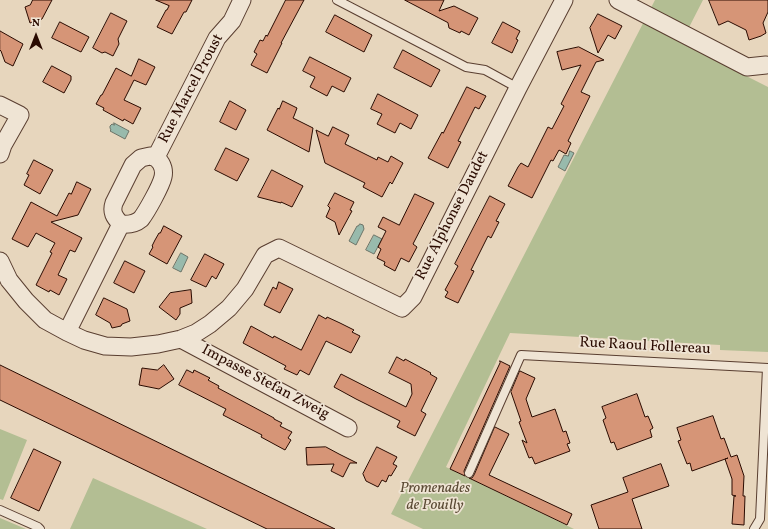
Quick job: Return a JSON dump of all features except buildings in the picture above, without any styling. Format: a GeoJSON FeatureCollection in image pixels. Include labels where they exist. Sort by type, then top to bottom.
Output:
{"type":"FeatureCollection","features":[{"type":"Feature","properties":{"kind":"street","name":"Rue Marcel Proust"},"geometry":{"type":"LineString","coordinates":[[156,157],[217,38],[232,21],[242,0]]}},
{"type":"Feature","properties":{"kind":"street","name":"Rue Alphonse Daudet"},"geometry":{"type":"LineString","coordinates":[[181,339],[196,333],[210,324],[229,308],[245,289],[265,255],[279,248],[402,308],[413,297],[564,0]]}},
{"type":"Feature","properties":{"kind":"street"},"geometry":{"type":"LineString","coordinates":[[618,0],[747,67],[766,65]]}},
{"type":"Feature","properties":{"kind":"street"},"geometry":{"type":"LineString","coordinates":[[0,105],[20,115],[3,145],[0,154]]}},
{"type":"Feature","properties":{"kind":"street","name":"Rue Marcel Proust"},"geometry":{"type":"LineString","coordinates":[[150,156],[156,157],[161,164],[163,178],[144,215],[137,222],[131,224],[120,224],[115,218],[113,205],[129,172],[141,158],[150,156]]}},
{"type":"Feature","properties":{"kind":"street"},"geometry":{"type":"LineString","coordinates":[[67,332],[120,224]]}},
{"type":"Feature","properties":{"kind":"street"},"geometry":{"type":"LineString","coordinates":[[0,260],[9,280],[26,301],[45,320],[84,340],[105,346],[131,347],[158,344],[181,339]]}},
{"type":"Feature","properties":{"kind":"street","name":"Impasse Stefan Zweig"},"geometry":{"type":"LineString","coordinates":[[181,339],[348,428]]}},
{"type":"Feature","properties":{"kind":"lane"},"geometry":{"type":"LineString","coordinates":[[338,0],[466,67],[485,70],[518,88]]}},
{"type":"Feature","properties":{"kind":"lane","name":"Rue Raoul Follereau"},"geometry":{"type":"LineString","coordinates":[[469,473],[521,355],[767,368]]}},
{"type":"Feature","properties":{"kind":"lane"},"geometry":{"type":"LineString","coordinates":[[754,529],[760,519],[767,368]]}},
{"type":"Feature","properties":{"kind":"lane"},"geometry":{"type":"LineString","coordinates":[[0,510],[40,529]]}},
{"type":"Feature","properties":{"kind":"green space","name":"Promenades de Pouilly"},"geometry":{"type":"Polygon","coordinates":[[[655,0],[703,0],[681,43],[768,87],[768,352],[720,350],[720,345],[510,333],[446,467],[574,529],[423,529],[391,514],[655,0]]]}},
{"type":"Feature","properties":{"kind":"green space"},"geometry":{"type":"Polygon","coordinates":[[[0,429],[27,440],[3,500],[0,499],[0,429]]]}},
{"type":"Feature","properties":{"kind":"green space"},"geometry":{"type":"Polygon","coordinates":[[[93,478],[207,529],[70,529],[93,478]]]}},
{"type":"Feature","properties":{"kind":"green space"},"geometry":{"type":"Polygon","coordinates":[[[0,518],[26,529],[0,529],[0,518]]]}},
{"type":"Feature","properties":{"kind":"shaded area"},"geometry":{"type":"Polygon","coordinates":[[[114,123],[129,131],[125,139],[110,131],[110,126],[112,124],[114,125],[114,123]]]}},
{"type":"Feature","properties":{"kind":"shaded area"},"geometry":{"type":"Polygon","coordinates":[[[570,151],[574,153],[565,171],[558,167],[564,155],[568,156],[570,151]]]}},
{"type":"Feature","properties":{"kind":"shaded area"},"geometry":{"type":"Polygon","coordinates":[[[360,224],[363,225],[364,229],[356,245],[349,241],[357,226],[360,224]]]}},
{"type":"Feature","properties":{"kind":"shaded area"},"geometry":{"type":"Polygon","coordinates":[[[374,235],[382,239],[374,254],[366,250],[374,235]]]}},
{"type":"Feature","properties":{"kind":"shaded area"},"geometry":{"type":"Polygon","coordinates":[[[181,253],[188,257],[181,272],[173,268],[181,253]]]}}]}
